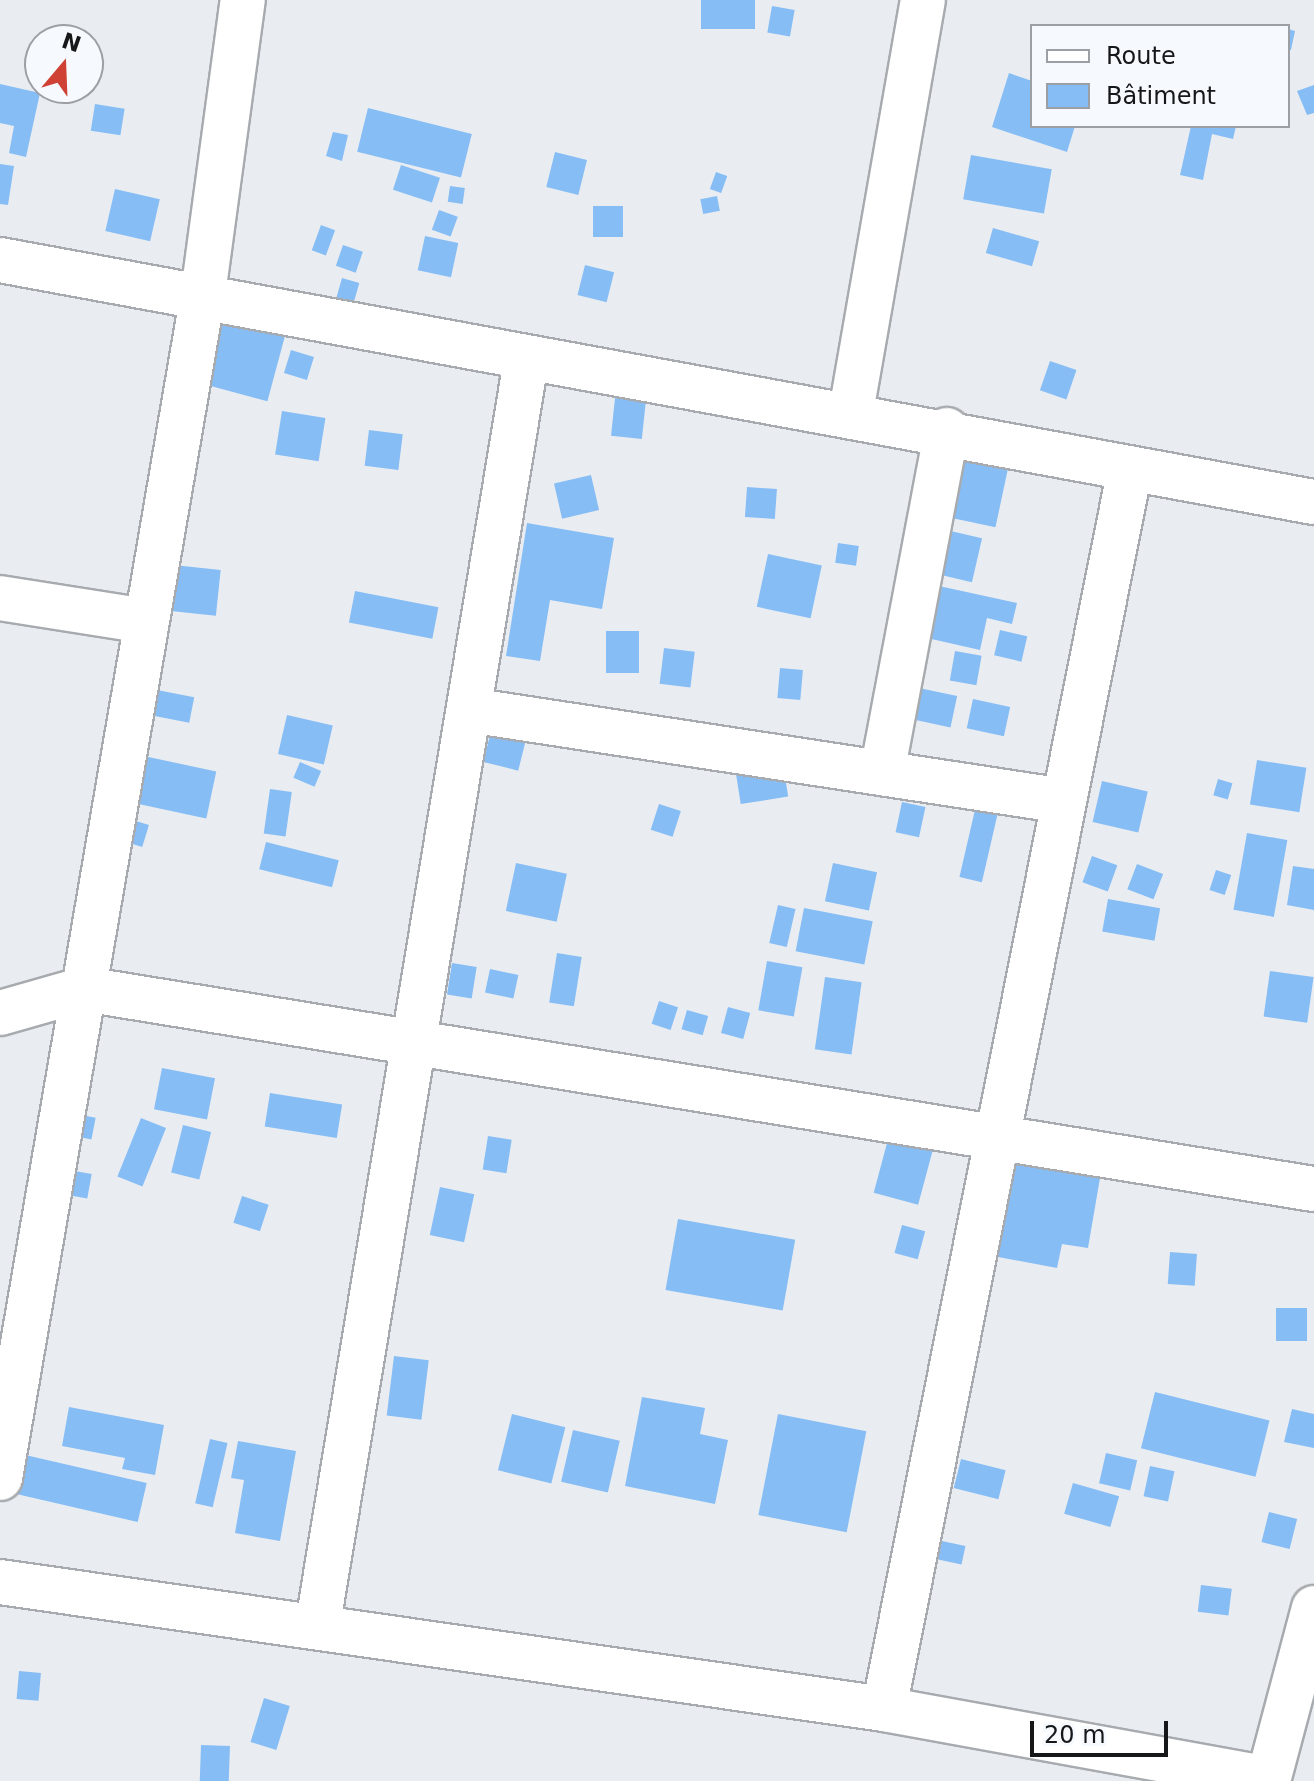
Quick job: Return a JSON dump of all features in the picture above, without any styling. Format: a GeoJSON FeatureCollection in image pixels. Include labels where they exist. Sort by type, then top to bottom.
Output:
{"type":"FeatureCollection","features":[{"type":"Feature","properties":{"kind":"street"},"geometry":{"type":"LineString","coordinates":[[0,1478],[203,294],[243,0]]}},
{"type":"Feature","properties":{"kind":"street"},"geometry":{"type":"LineString","coordinates":[[851,412],[923,0]]}},
{"type":"Feature","properties":{"kind":"street"},"geometry":{"type":"LineString","coordinates":[[0,260],[203,294],[526,361],[851,412],[1130,469],[1314,502]]}},
{"type":"Feature","properties":{"kind":"street"},"geometry":{"type":"LineString","coordinates":[[318,1623],[526,361]]}},
{"type":"Feature","properties":{"kind":"street"},"geometry":{"type":"LineString","coordinates":[[882,773],[947,430]]}},
{"type":"Feature","properties":{"kind":"street"},"geometry":{"type":"LineString","coordinates":[[884,1709],[1130,469]]}},
{"type":"Feature","properties":{"kind":"street"},"geometry":{"type":"LineString","coordinates":[[0,598],[146,621]]}},
{"type":"Feature","properties":{"kind":"street"},"geometry":{"type":"LineString","coordinates":[[469,710],[1064,801]]}},
{"type":"Feature","properties":{"kind":"street"},"geometry":{"type":"LineString","coordinates":[[0,1013],[84,989],[414,1039],[1314,1189]]}},
{"type":"Feature","properties":{"kind":"street"},"geometry":{"type":"LineString","coordinates":[[0,1582],[318,1623],[884,1709],[1268,1780],[1314,1608]]}},
{"type":"Feature","properties":{"kind":"building"},"geometry":{"type":"Polygon","coordinates":[[[701,0],[755,0],[755,29],[701,29],[701,0]]]}},
{"type":"Feature","properties":{"kind":"building"},"geometry":{"type":"Polygon","coordinates":[[[772,6],[795,10],[790,37],[767,33],[772,6]]]}},
{"type":"Feature","properties":{"kind":"building"},"geometry":{"type":"Polygon","coordinates":[[[1290,30],[1295,31],[1290,50],[1290,30]]]}},
{"type":"Feature","properties":{"kind":"building"},"geometry":{"type":"Polygon","coordinates":[[[1009,73],[1030,80],[1030,128],[1074,128],[1067,152],[992,127],[1009,73]]]}},
{"type":"Feature","properties":{"kind":"building"},"geometry":{"type":"Polygon","coordinates":[[[0,84],[24,89],[24,104],[38,104],[26,157],[9,153],[14,126],[0,123],[0,84]]]}},
{"type":"Feature","properties":{"kind":"building"},"geometry":{"type":"Polygon","coordinates":[[[1314,85],[1314,113],[1307,115],[1297,91],[1314,85]]]}},
{"type":"Feature","properties":{"kind":"building"},"geometry":{"type":"Polygon","coordinates":[[[95,104],[125,109],[120,135],[91,131],[95,104]]]}},
{"type":"Feature","properties":{"kind":"building"},"geometry":{"type":"Polygon","coordinates":[[[368,108],[472,134],[461,178],[357,152],[368,108]]]}},
{"type":"Feature","properties":{"kind":"building"},"geometry":{"type":"Polygon","coordinates":[[[1191,128],[1236,128],[1233,139],[1212,134],[1203,180],[1180,175],[1191,128]]]}},
{"type":"Feature","properties":{"kind":"building"},"geometry":{"type":"Polygon","coordinates":[[[333,132],[348,135],[342,161],[326,156],[333,132]]]}},
{"type":"Feature","properties":{"kind":"building"},"geometry":{"type":"Polygon","coordinates":[[[555,152],[587,160],[578,195],[546,187],[555,152]]]}},
{"type":"Feature","properties":{"kind":"building"},"geometry":{"type":"Polygon","coordinates":[[[971,155],[1052,169],[1044,214],[963,199],[971,155]]]}},
{"type":"Feature","properties":{"kind":"building"},"geometry":{"type":"Polygon","coordinates":[[[0,164],[14,166],[8,205],[0,204],[0,164]]]}},
{"type":"Feature","properties":{"kind":"building"},"geometry":{"type":"Polygon","coordinates":[[[401,165],[440,178],[432,202],[393,190],[401,165]]]}},
{"type":"Feature","properties":{"kind":"building"},"geometry":{"type":"Polygon","coordinates":[[[716,172],[727,176],[721,193],[710,189],[716,172]]]}},
{"type":"Feature","properties":{"kind":"building"},"geometry":{"type":"Polygon","coordinates":[[[450,186],[465,188],[463,204],[448,202],[450,186]]]}},
{"type":"Feature","properties":{"kind":"building"},"geometry":{"type":"Polygon","coordinates":[[[115,189],[160,199],[150,241],[105,231],[115,189]]]}},
{"type":"Feature","properties":{"kind":"building"},"geometry":{"type":"Polygon","coordinates":[[[717,196],[720,211],[703,214],[700,199],[717,196]]]}},
{"type":"Feature","properties":{"kind":"building"},"geometry":{"type":"Polygon","coordinates":[[[593,206],[623,206],[623,237],[593,237],[593,206]]]}},
{"type":"Feature","properties":{"kind":"building"},"geometry":{"type":"Polygon","coordinates":[[[439,210],[458,217],[451,237],[432,230],[439,210]]]}},
{"type":"Feature","properties":{"kind":"building"},"geometry":{"type":"Polygon","coordinates":[[[321,225],[335,230],[326,256],[312,250],[321,225]]]}},
{"type":"Feature","properties":{"kind":"building"},"geometry":{"type":"Polygon","coordinates":[[[993,228],[1039,241],[1032,266],[986,253],[993,228]]]}},
{"type":"Feature","properties":{"kind":"building"},"geometry":{"type":"Polygon","coordinates":[[[425,236],[458,243],[451,277],[418,270],[425,236]]]}},
{"type":"Feature","properties":{"kind":"building"},"geometry":{"type":"Polygon","coordinates":[[[343,245],[363,252],[356,273],[336,266],[343,245]]]}},
{"type":"Feature","properties":{"kind":"building"},"geometry":{"type":"Polygon","coordinates":[[[585,265],[614,272],[607,302],[578,295],[585,265]]]}},
{"type":"Feature","properties":{"kind":"building"},"geometry":{"type":"Polygon","coordinates":[[[342,278],[359,283],[354,303],[336,298],[342,278]]]}},
{"type":"Feature","properties":{"kind":"building"},"geometry":{"type":"Polygon","coordinates":[[[216,315],[286,334],[267,401],[198,383],[216,315]]]}},
{"type":"Feature","properties":{"kind":"building"},"geometry":{"type":"Polygon","coordinates":[[[291,350],[314,357],[307,380],[284,373],[291,350]]]}},
{"type":"Feature","properties":{"kind":"building"},"geometry":{"type":"Polygon","coordinates":[[[1050,361],[1076,370],[1066,399],[1040,390],[1050,361]]]}},
{"type":"Feature","properties":{"kind":"building"},"geometry":{"type":"Polygon","coordinates":[[[615,398],[646,401],[642,439],[611,436],[615,398]]]}},
{"type":"Feature","properties":{"kind":"building"},"geometry":{"type":"Polygon","coordinates":[[[282,411],[325,418],[319,461],[275,454],[282,411]]]}},
{"type":"Feature","properties":{"kind":"building"},"geometry":{"type":"Polygon","coordinates":[[[369,430],[403,434],[398,470],[365,466],[369,430]]]}},
{"type":"Feature","properties":{"kind":"building"},"geometry":{"type":"Polygon","coordinates":[[[963,454],[1009,464],[995,527],[949,518],[963,454]]]}},
{"type":"Feature","properties":{"kind":"building"},"geometry":{"type":"Polygon","coordinates":[[[591,475],[599,510],[562,519],[554,484],[591,475]]]}},
{"type":"Feature","properties":{"kind":"building"},"geometry":{"type":"Polygon","coordinates":[[[747,487],[777,489],[775,519],[745,517],[747,487]]]}},
{"type":"Feature","properties":{"kind":"building"},"geometry":{"type":"Polygon","coordinates":[[[527,523],[614,538],[602,609],[550,600],[540,661],[506,656],[527,523]]]}},
{"type":"Feature","properties":{"kind":"building"},"geometry":{"type":"Polygon","coordinates":[[[946,530],[982,538],[972,582],[936,574],[946,530]]]}},
{"type":"Feature","properties":{"kind":"building"},"geometry":{"type":"Polygon","coordinates":[[[838,543],[859,546],[856,566],[835,563],[838,543]]]}},
{"type":"Feature","properties":{"kind":"building"},"geometry":{"type":"Polygon","coordinates":[[[768,554],[822,565],[811,618],[757,607],[768,554]]]}},
{"type":"Feature","properties":{"kind":"building"},"geometry":{"type":"Polygon","coordinates":[[[164,564],[221,570],[216,616],[159,610],[164,564]]]}},
{"type":"Feature","properties":{"kind":"building"},"geometry":{"type":"Polygon","coordinates":[[[939,586],[1017,603],[1012,624],[987,618],[980,650],[927,638],[939,586]]]}},
{"type":"Feature","properties":{"kind":"building"},"geometry":{"type":"Polygon","coordinates":[[[355,591],[438,607],[432,639],[349,622],[355,591]]]}},
{"type":"Feature","properties":{"kind":"building"},"geometry":{"type":"Polygon","coordinates":[[[1000,630],[1027,636],[1021,662],[994,655],[1000,630]]]}},
{"type":"Feature","properties":{"kind":"building"},"geometry":{"type":"Polygon","coordinates":[[[606,631],[639,631],[639,673],[606,673],[606,631]]]}},
{"type":"Feature","properties":{"kind":"building"},"geometry":{"type":"Polygon","coordinates":[[[664,648],[695,652],[690,688],[660,684],[664,648]]]}},
{"type":"Feature","properties":{"kind":"building"},"geometry":{"type":"Polygon","coordinates":[[[955,651],[982,656],[976,685],[950,681],[955,651]]]}},
{"type":"Feature","properties":{"kind":"building"},"geometry":{"type":"Polygon","coordinates":[[[780,668],[803,670],[800,700],[777,698],[780,668]]]}},
{"type":"Feature","properties":{"kind":"building"},"geometry":{"type":"Polygon","coordinates":[[[919,688],[957,696],[950,727],[912,719],[919,688]]]}},
{"type":"Feature","properties":{"kind":"building"},"geometry":{"type":"Polygon","coordinates":[[[152,689],[194,697],[189,723],[147,715],[152,689]]]}},
{"type":"Feature","properties":{"kind":"building"},"geometry":{"type":"Polygon","coordinates":[[[973,699],[1010,707],[1004,736],[967,728],[973,699]]]}},
{"type":"Feature","properties":{"kind":"building"},"geometry":{"type":"Polygon","coordinates":[[[287,715],[333,726],[324,765],[278,754],[287,715]]]}},
{"type":"Feature","properties":{"kind":"building"},"geometry":{"type":"Polygon","coordinates":[[[492,727],[527,736],[518,771],[483,762],[492,727]]]}},
{"type":"Feature","properties":{"kind":"building"},"geometry":{"type":"Polygon","coordinates":[[[139,755],[216,771],[206,818],[129,802],[139,755]]]}},
{"type":"Feature","properties":{"kind":"building"},"geometry":{"type":"Polygon","coordinates":[[[1257,760],[1306,768],[1299,812],[1250,804],[1257,760]]]}},
{"type":"Feature","properties":{"kind":"building"},"geometry":{"type":"Polygon","coordinates":[[[300,762],[321,771],[315,787],[293,778],[300,762]]]}},
{"type":"Feature","properties":{"kind":"building"},"geometry":{"type":"Polygon","coordinates":[[[783,764],[788,797],[741,804],[736,772],[783,764]]]}},
{"type":"Feature","properties":{"kind":"building"},"geometry":{"type":"Polygon","coordinates":[[[1218,779],[1232,783],[1228,799],[1213,795],[1218,779]]]}},
{"type":"Feature","properties":{"kind":"building"},"geometry":{"type":"Polygon","coordinates":[[[1102,781],[1148,792],[1138,832],[1093,822],[1102,781]]]}},
{"type":"Feature","properties":{"kind":"building"},"geometry":{"type":"Polygon","coordinates":[[[270,789],[292,792],[286,837],[264,834],[270,789]]]}},
{"type":"Feature","properties":{"kind":"building"},"geometry":{"type":"Polygon","coordinates":[[[977,801],[999,806],[982,882],[959,877],[977,801]]]}},
{"type":"Feature","properties":{"kind":"building"},"geometry":{"type":"Polygon","coordinates":[[[902,802],[925,807],[919,837],[896,832],[902,802]]]}},
{"type":"Feature","properties":{"kind":"building"},"geometry":{"type":"Polygon","coordinates":[[[659,804],[681,811],[673,837],[651,830],[659,804]]]}},
{"type":"Feature","properties":{"kind":"building"},"geometry":{"type":"Polygon","coordinates":[[[126,818],[149,825],[142,847],[119,840],[126,818]]]}},
{"type":"Feature","properties":{"kind":"building"},"geometry":{"type":"Polygon","coordinates":[[[1247,833],[1287,840],[1274,917],[1233,910],[1247,833]]]}},
{"type":"Feature","properties":{"kind":"building"},"geometry":{"type":"Polygon","coordinates":[[[266,842],[339,860],[332,887],[259,869],[266,842]]]}},
{"type":"Feature","properties":{"kind":"building"},"geometry":{"type":"Polygon","coordinates":[[[1092,856],[1117,865],[1108,892],[1082,882],[1092,856]]]}},
{"type":"Feature","properties":{"kind":"building"},"geometry":{"type":"Polygon","coordinates":[[[516,863],[567,874],[557,922],[506,911],[516,863]]]}},
{"type":"Feature","properties":{"kind":"building"},"geometry":{"type":"Polygon","coordinates":[[[833,863],[877,872],[869,911],[825,901],[833,863]]]}},
{"type":"Feature","properties":{"kind":"building"},"geometry":{"type":"Polygon","coordinates":[[[1137,864],[1163,874],[1153,899],[1127,889],[1137,864]]]}},
{"type":"Feature","properties":{"kind":"building"},"geometry":{"type":"Polygon","coordinates":[[[1293,866],[1314,869],[1314,910],[1287,905],[1293,866]]]}},
{"type":"Feature","properties":{"kind":"building"},"geometry":{"type":"Polygon","coordinates":[[[1216,870],[1231,875],[1225,895],[1210,890],[1216,870]]]}},
{"type":"Feature","properties":{"kind":"building"},"geometry":{"type":"Polygon","coordinates":[[[1108,899],[1160,908],[1154,941],[1102,931],[1108,899]]]}},
{"type":"Feature","properties":{"kind":"building"},"geometry":{"type":"Polygon","coordinates":[[[778,905],[796,909],[787,947],[769,943],[778,905]]]}},
{"type":"Feature","properties":{"kind":"building"},"geometry":{"type":"Polygon","coordinates":[[[804,908],[873,921],[864,965],[796,951],[804,908]]]}},
{"type":"Feature","properties":{"kind":"building"},"geometry":{"type":"Polygon","coordinates":[[[557,953],[582,957],[574,1006],[549,1002],[557,953]]]}},
{"type":"Feature","properties":{"kind":"building"},"geometry":{"type":"Polygon","coordinates":[[[767,961],[802,967],[794,1016],[758,1010],[767,961]]]}},
{"type":"Feature","properties":{"kind":"building"},"geometry":{"type":"Polygon","coordinates":[[[452,963],[477,967],[472,999],[447,995],[452,963]]]}},
{"type":"Feature","properties":{"kind":"building"},"geometry":{"type":"Polygon","coordinates":[[[490,969],[518,975],[513,999],[485,992],[490,969]]]}},
{"type":"Feature","properties":{"kind":"building"},"geometry":{"type":"Polygon","coordinates":[[[1270,971],[1314,977],[1307,1023],[1264,1017],[1270,971]]]}},
{"type":"Feature","properties":{"kind":"building"},"geometry":{"type":"Polygon","coordinates":[[[825,977],[862,982],[851,1054],[815,1049],[825,977]]]}},
{"type":"Feature","properties":{"kind":"building"},"geometry":{"type":"Polygon","coordinates":[[[659,1001],[678,1007],[671,1030],[652,1024],[659,1001]]]}},
{"type":"Feature","properties":{"kind":"building"},"geometry":{"type":"Polygon","coordinates":[[[728,1007],[750,1013],[743,1039],[721,1033],[728,1007]]]}},
{"type":"Feature","properties":{"kind":"building"},"geometry":{"type":"Polygon","coordinates":[[[687,1010],[708,1016],[703,1035],[681,1029],[687,1010]]]}},
{"type":"Feature","properties":{"kind":"building"},"geometry":{"type":"Polygon","coordinates":[[[162,1068],[215,1078],[207,1120],[154,1109],[162,1068]]]}},
{"type":"Feature","properties":{"kind":"building"},"geometry":{"type":"Polygon","coordinates":[[[270,1093],[342,1104],[337,1138],[265,1127],[270,1093]]]}},
{"type":"Feature","properties":{"kind":"building"},"geometry":{"type":"Polygon","coordinates":[[[76,1114],[96,1118],[91,1139],[72,1136],[76,1114]]]}},
{"type":"Feature","properties":{"kind":"building"},"geometry":{"type":"Polygon","coordinates":[[[141,1118],[166,1128],[142,1187],[117,1176],[141,1118]]]}},
{"type":"Feature","properties":{"kind":"building"},"geometry":{"type":"Polygon","coordinates":[[[183,1125],[211,1132],[199,1180],[171,1173],[183,1125]]]}},
{"type":"Feature","properties":{"kind":"building"},"geometry":{"type":"Polygon","coordinates":[[[890,1132],[934,1144],[918,1205],[874,1193],[890,1132]]]}},
{"type":"Feature","properties":{"kind":"building"},"geometry":{"type":"Polygon","coordinates":[[[488,1136],[512,1140],[506,1173],[483,1170],[488,1136]]]}},
{"type":"Feature","properties":{"kind":"building"},"geometry":{"type":"Polygon","coordinates":[[[1015,1163],[1100,1178],[1088,1248],[1062,1244],[1057,1268],[998,1257],[1015,1163]]]}},
{"type":"Feature","properties":{"kind":"building"},"geometry":{"type":"Polygon","coordinates":[[[69,1170],[92,1174],[87,1199],[65,1195],[69,1170]]]}},
{"type":"Feature","properties":{"kind":"building"},"geometry":{"type":"Polygon","coordinates":[[[440,1187],[474,1194],[464,1242],[430,1235],[440,1187]]]}},
{"type":"Feature","properties":{"kind":"building"},"geometry":{"type":"Polygon","coordinates":[[[242,1196],[269,1205],[260,1231],[233,1223],[242,1196]]]}},
{"type":"Feature","properties":{"kind":"building"},"geometry":{"type":"Polygon","coordinates":[[[678,1219],[795,1240],[783,1311],[665,1290],[678,1219]]]}},
{"type":"Feature","properties":{"kind":"building"},"geometry":{"type":"Polygon","coordinates":[[[902,1225],[925,1231],[918,1259],[894,1253],[902,1225]]]}},
{"type":"Feature","properties":{"kind":"building"},"geometry":{"type":"Polygon","coordinates":[[[1170,1252],[1197,1254],[1195,1286],[1168,1284],[1170,1252]]]}},
{"type":"Feature","properties":{"kind":"building"},"geometry":{"type":"Polygon","coordinates":[[[1276,1308],[1307,1308],[1307,1341],[1276,1341],[1276,1308]]]}},
{"type":"Feature","properties":{"kind":"building"},"geometry":{"type":"Polygon","coordinates":[[[394,1356],[429,1360],[421,1420],[387,1416],[394,1356]]]}},
{"type":"Feature","properties":{"kind":"building"},"geometry":{"type":"Polygon","coordinates":[[[1155,1392],[1269,1421],[1255,1477],[1141,1448],[1155,1392]]]}},
{"type":"Feature","properties":{"kind":"building"},"geometry":{"type":"Polygon","coordinates":[[[642,1397],[705,1408],[700,1434],[728,1440],[715,1504],[625,1486],[642,1397]]]}},
{"type":"Feature","properties":{"kind":"building"},"geometry":{"type":"Polygon","coordinates":[[[69,1407],[164,1425],[155,1475],[122,1469],[125,1458],[62,1446],[69,1407]]]}},
{"type":"Feature","properties":{"kind":"building"},"geometry":{"type":"Polygon","coordinates":[[[1292,1409],[1314,1414],[1314,1448],[1284,1442],[1292,1409]]]}},
{"type":"Feature","properties":{"kind":"building"},"geometry":{"type":"Polygon","coordinates":[[[512,1414],[565,1427],[551,1484],[498,1470],[512,1414]]]}},
{"type":"Feature","properties":{"kind":"building"},"geometry":{"type":"Polygon","coordinates":[[[778,1414],[866,1431],[847,1532],[758,1515],[778,1414]]]}},
{"type":"Feature","properties":{"kind":"building"},"geometry":{"type":"Polygon","coordinates":[[[573,1430],[620,1441],[608,1492],[561,1482],[573,1430]]]}},
{"type":"Feature","properties":{"kind":"building"},"geometry":{"type":"Polygon","coordinates":[[[210,1439],[228,1443],[213,1507],[195,1503],[210,1439]]]}},
{"type":"Feature","properties":{"kind":"building"},"geometry":{"type":"Polygon","coordinates":[[[238,1441],[296,1451],[280,1541],[235,1533],[244,1480],[231,1478],[238,1441]]]}},
{"type":"Feature","properties":{"kind":"building"},"geometry":{"type":"Polygon","coordinates":[[[1106,1453],[1137,1460],[1130,1490],[1099,1483],[1106,1453]]]}},
{"type":"Feature","properties":{"kind":"building"},"geometry":{"type":"Polygon","coordinates":[[[21,1454],[147,1483],[138,1522],[12,1493],[21,1454]]]}},
{"type":"Feature","properties":{"kind":"building"},"geometry":{"type":"Polygon","coordinates":[[[961,1459],[1006,1470],[998,1499],[954,1488],[961,1459]]]}},
{"type":"Feature","properties":{"kind":"building"},"geometry":{"type":"Polygon","coordinates":[[[1150,1466],[1174,1471],[1168,1502],[1144,1496],[1150,1466]]]}},
{"type":"Feature","properties":{"kind":"building"},"geometry":{"type":"Polygon","coordinates":[[[1073,1483],[1119,1496],[1110,1527],[1064,1514],[1073,1483]]]}},
{"type":"Feature","properties":{"kind":"building"},"geometry":{"type":"Polygon","coordinates":[[[1269,1512],[1297,1519],[1290,1549],[1262,1542],[1269,1512]]]}},
{"type":"Feature","properties":{"kind":"building"},"geometry":{"type":"Polygon","coordinates":[[[942,1541],[965,1546],[962,1565],[938,1560],[942,1541]]]}},
{"type":"Feature","properties":{"kind":"building"},"geometry":{"type":"Polygon","coordinates":[[[1201,1585],[1232,1589],[1228,1616],[1198,1612],[1201,1585]]]}},
{"type":"Feature","properties":{"kind":"building"},"geometry":{"type":"Polygon","coordinates":[[[19,1671],[41,1673],[38,1701],[17,1699],[19,1671]]]}},
{"type":"Feature","properties":{"kind":"building"},"geometry":{"type":"Polygon","coordinates":[[[264,1698],[290,1706],[276,1750],[251,1742],[264,1698]]]}},
{"type":"Feature","properties":{"kind":"building"},"geometry":{"type":"Polygon","coordinates":[[[201,1745],[230,1746],[229,1781],[200,1781],[201,1745]]]}}]}
